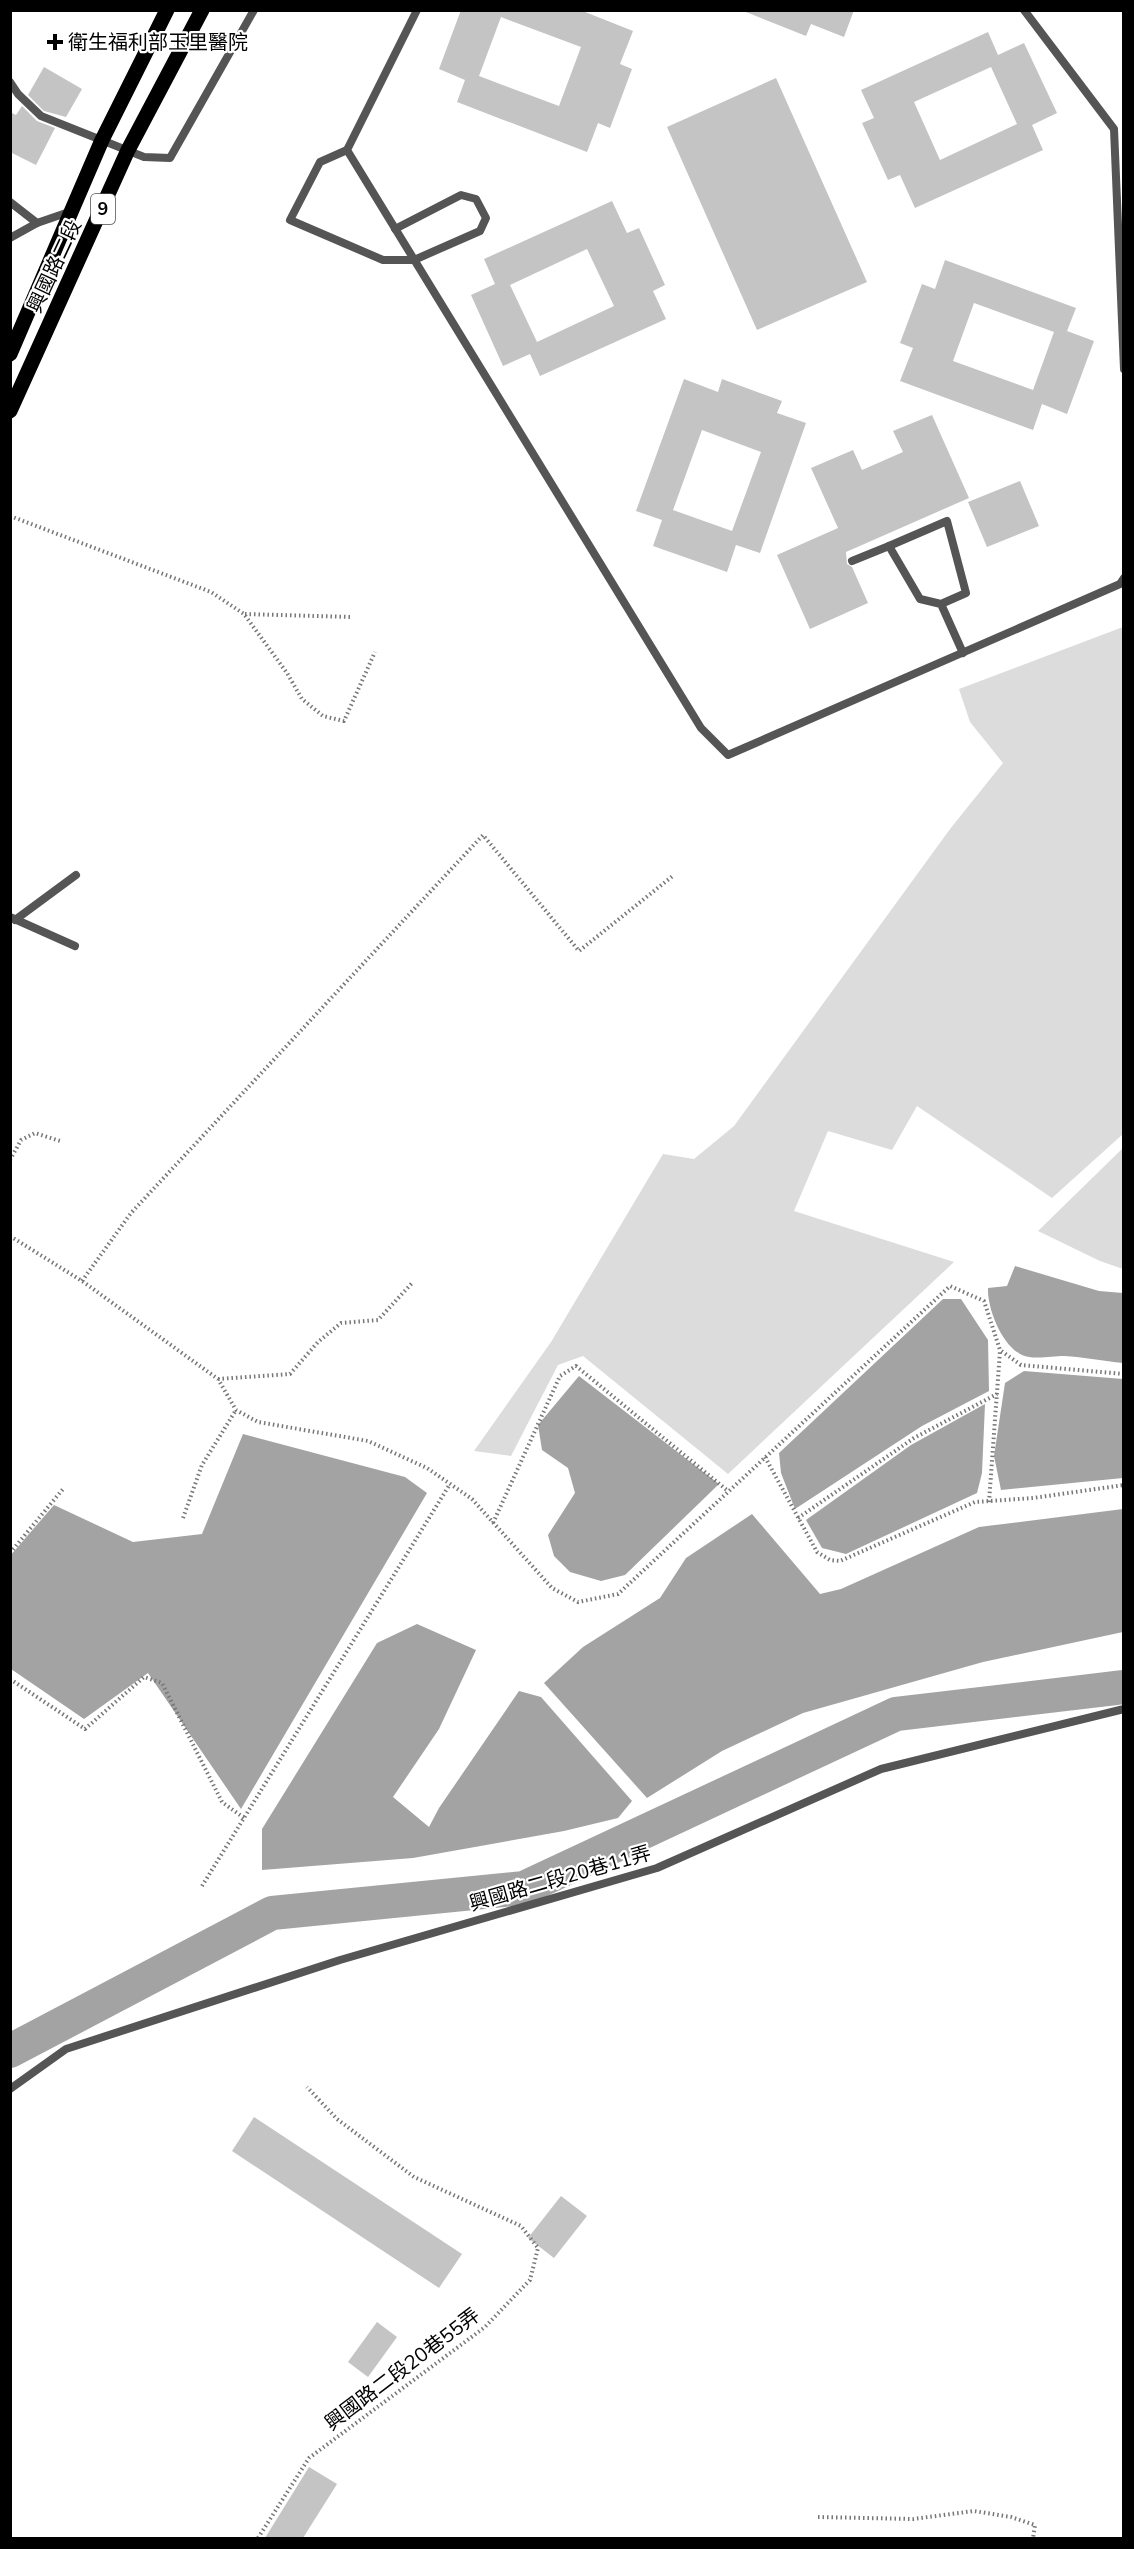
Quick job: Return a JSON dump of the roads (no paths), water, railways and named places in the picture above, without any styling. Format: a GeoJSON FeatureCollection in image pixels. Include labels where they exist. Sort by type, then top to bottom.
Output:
{"type":"FeatureCollection","features":[{"type":"Feature","properties":{"kind":"main road","name":"興國路二段"},"geometry":{"type":"LineString","coordinates":[[10,354],[102,140],[167,10]]}},
{"type":"Feature","properties":{"kind":"main road","name":"興國路二段"},"geometry":{"type":"LineString","coordinates":[[10,411],[128,150],[202,10]]}},
{"type":"Feature","properties":{"kind":"lane"},"geometry":{"type":"LineString","coordinates":[[10,82],[18,94],[41,116],[144,157],[170,158],[254,10]]}},
{"type":"Feature","properties":{"kind":"lane"},"geometry":{"type":"LineString","coordinates":[[395,229],[461,195],[476,199],[486,218],[480,231],[414,260],[383,260],[290,220],[320,162],[346,150],[417,10]]}},
{"type":"Feature","properties":{"kind":"lane"},"geometry":{"type":"LineString","coordinates":[[1024,10],[1114,129],[1124,369]]}},
{"type":"Feature","properties":{"kind":"lane"},"geometry":{"type":"LineString","coordinates":[[346,150],[701,728],[728,755],[1120,584],[1124,578]]}},
{"type":"Feature","properties":{"kind":"lane"},"geometry":{"type":"LineString","coordinates":[[10,202],[37,223]]}},
{"type":"Feature","properties":{"kind":"lane"},"geometry":{"type":"LineString","coordinates":[[10,238],[37,223],[71,212]]}},
{"type":"Feature","properties":{"kind":"lane"},"geometry":{"type":"LineString","coordinates":[[852,561],[947,521],[966,593],[941,604],[920,599],[889,546]]}},
{"type":"Feature","properties":{"kind":"lane"},"geometry":{"type":"LineString","coordinates":[[941,604],[963,652]]}},
{"type":"Feature","properties":{"kind":"lane"},"geometry":{"type":"LineString","coordinates":[[13,919],[76,875]]}},
{"type":"Feature","properties":{"kind":"lane"},"geometry":{"type":"LineString","coordinates":[[13,919],[75,946]]}},
{"type":"Feature","properties":{"kind":"lane","name":"興國路二段20巷11弄"},"geometry":{"type":"LineString","coordinates":[[10,2089],[66,2049],[340,1960],[657,1868],[881,1769],[1124,1709]]}},
{"type":"Feature","properties":{"kind":"waterway"},"geometry":{"type":"LineString","coordinates":[[10,2051],[272,1913],[524,1888],[896,1714],[1124,1687]]}},
{"type":"Feature","properties":{"kind":"place","name":"衛生福利部玉里醫院"},"geometry":{"type":"Point","coordinates":[55,42]}}]}
